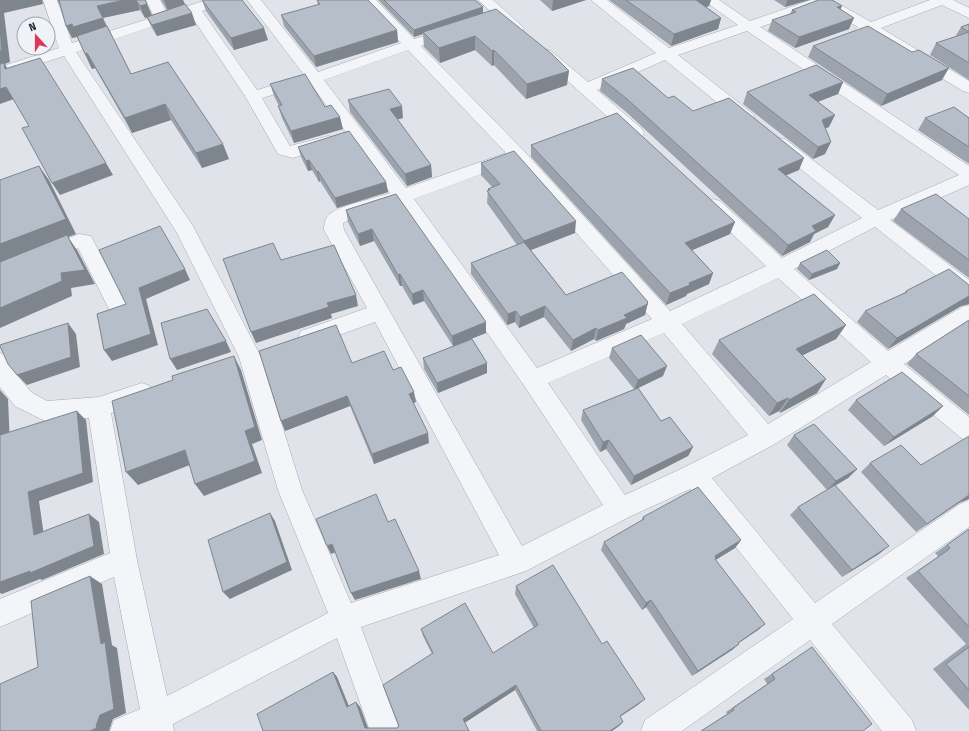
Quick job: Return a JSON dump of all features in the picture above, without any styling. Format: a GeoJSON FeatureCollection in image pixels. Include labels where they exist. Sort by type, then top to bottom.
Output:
{"type":"FeatureCollection","features":[{"type":"Feature","properties":{"kind":"street"},"geometry":{"type":"LineString","coordinates":[[50,0],[67,49],[186,231],[250,357],[290,490],[344,619],[385,731]]}},
{"type":"Feature","properties":{"kind":"street"},"geometry":{"type":"LineString","coordinates":[[153,0],[162,18]]}},
{"type":"Feature","properties":{"kind":"street"},"geometry":{"type":"LineString","coordinates":[[0,72],[220,0]]}},
{"type":"Feature","properties":{"kind":"street"},"geometry":{"type":"LineString","coordinates":[[254,0],[315,78],[403,196],[533,380],[620,509]]}},
{"type":"Feature","properties":{"kind":"street"},"geometry":{"type":"LineString","coordinates":[[368,0],[524,151],[765,438]]}},
{"type":"Feature","properties":{"kind":"street"},"geometry":{"type":"LineString","coordinates":[[485,0],[586,89],[611,119],[647,143]]}},
{"type":"Feature","properties":{"kind":"street"},"geometry":{"type":"LineString","coordinates":[[598,0],[875,219],[969,291]]}},
{"type":"Feature","properties":{"kind":"street"},"geometry":{"type":"LineString","coordinates":[[710,0],[749,26],[801,54],[969,174]]}},
{"type":"Feature","properties":{"kind":"street"},"geometry":{"type":"LineString","coordinates":[[586,89],[667,54],[824,0],[969,88]]}},
{"type":"Feature","properties":{"kind":"street"},"geometry":{"type":"LineString","coordinates":[[849,35],[943,0],[969,14]]}},
{"type":"Feature","properties":{"kind":"street"},"geometry":{"type":"LineString","coordinates":[[193,8],[253,96],[284,150],[293,152],[355,132]]}},
{"type":"Feature","properties":{"kind":"street"},"geometry":{"type":"LineString","coordinates":[[486,19],[501,14]]}},
{"type":"Feature","properties":{"kind":"street"},"geometry":{"type":"LineString","coordinates":[[253,96],[315,78],[434,37]]}},
{"type":"Feature","properties":{"kind":"street"},"geometry":{"type":"LineString","coordinates":[[517,562],[334,230],[333,224],[336,218],[344,214],[403,196],[524,151]]}},
{"type":"Feature","properties":{"kind":"street"},"geometry":{"type":"LineString","coordinates":[[533,380],[667,322],[780,268],[875,219],[969,178]]}},
{"type":"Feature","properties":{"kind":"street"},"geometry":{"type":"LineString","coordinates":[[699,192],[780,268],[888,364],[969,431]]}},
{"type":"Feature","properties":{"kind":"street"},"geometry":{"type":"LineString","coordinates":[[0,273],[70,244],[84,241],[118,308]]}},
{"type":"Feature","properties":{"kind":"street"},"geometry":{"type":"LineString","coordinates":[[293,342],[380,312]]}},
{"type":"Feature","properties":{"kind":"street"},"geometry":{"type":"LineString","coordinates":[[125,731],[158,724],[344,619],[517,562],[620,509],[694,475],[765,438],[969,313]]}},
{"type":"Feature","properties":{"kind":"street"},"geometry":{"type":"LineString","coordinates":[[227,365],[272,350]]}},
{"type":"Feature","properties":{"kind":"street"},"geometry":{"type":"LineString","coordinates":[[0,362],[8,381],[23,399],[45,411],[99,407],[159,387]]}},
{"type":"Feature","properties":{"kind":"street"},"geometry":{"type":"LineString","coordinates":[[99,407],[124,560],[158,724]]}},
{"type":"Feature","properties":{"kind":"street"},"geometry":{"type":"LineString","coordinates":[[694,475],[901,731]]}},
{"type":"Feature","properties":{"kind":"street"},"geometry":{"type":"LineString","coordinates":[[656,731],[969,512]]}},
{"type":"Feature","properties":{"kind":"street"},"geometry":{"type":"LineString","coordinates":[[0,613],[124,560]]}},
{"type":"Feature","properties":{"kind":"building"},"geometry":{"type":"Polygon","coordinates":[[[59,0],[124,0],[97,6],[103,18],[73,27],[72,24],[66,26],[59,0]]]}},
{"type":"Feature","properties":{"kind":"building"},"geometry":{"type":"Polygon","coordinates":[[[136,0],[145,0],[147,4],[140,6],[136,0]]]}},
{"type":"Feature","properties":{"kind":"building"},"geometry":{"type":"Polygon","coordinates":[[[202,0],[242,0],[264,28],[231,38],[202,0]]]}},
{"type":"Feature","properties":{"kind":"building"},"geometry":{"type":"Polygon","coordinates":[[[317,0],[368,0],[397,30],[314,56],[281,15],[320,4],[317,0]]]}},
{"type":"Feature","properties":{"kind":"building"},"geometry":{"type":"Polygon","coordinates":[[[384,0],[475,0],[483,7],[414,30],[384,0]]]}},
{"type":"Feature","properties":{"kind":"building"},"geometry":{"type":"Polygon","coordinates":[[[626,0],[696,0],[721,18],[674,34],[626,0]]]}},
{"type":"Feature","properties":{"kind":"building"},"geometry":{"type":"Polygon","coordinates":[[[818,0],[832,0],[842,6],[837,7],[854,18],[799,37],[772,20],[796,12],[792,10],[818,0]]]}},
{"type":"Feature","properties":{"kind":"building"},"geometry":{"type":"Polygon","coordinates":[[[185,4],[192,13],[152,25],[147,17],[185,4]]]}},
{"type":"Feature","properties":{"kind":"building"},"geometry":{"type":"Polygon","coordinates":[[[496,9],[552,54],[569,71],[527,84],[494,50],[492,51],[475,36],[439,48],[423,32],[496,9]]]}},
{"type":"Feature","properties":{"kind":"building"},"geometry":{"type":"Polygon","coordinates":[[[969,24],[969,32],[961,27],[969,24]]]}},
{"type":"Feature","properties":{"kind":"building"},"geometry":{"type":"Polygon","coordinates":[[[107,26],[131,74],[168,62],[223,144],[196,153],[165,104],[125,118],[87,53],[85,54],[77,36],[107,26]]]}},
{"type":"Feature","properties":{"kind":"building"},"geometry":{"type":"Polygon","coordinates":[[[868,26],[912,52],[919,50],[949,68],[887,94],[813,46],[868,26]]]}},
{"type":"Feature","properties":{"kind":"building"},"geometry":{"type":"Polygon","coordinates":[[[0,27],[2,50],[0,51],[0,27]]]}},
{"type":"Feature","properties":{"kind":"building"},"geometry":{"type":"Polygon","coordinates":[[[969,32],[969,63],[936,43],[969,32]]]}},
{"type":"Feature","properties":{"kind":"building"},"geometry":{"type":"Polygon","coordinates":[[[40,58],[106,163],[52,183],[22,128],[29,126],[6,87],[0,89],[0,64],[4,63],[5,69],[40,58]]]}},
{"type":"Feature","properties":{"kind":"building"},"geometry":{"type":"Polygon","coordinates":[[[816,65],[843,82],[809,95],[835,115],[822,120],[831,142],[818,147],[747,92],[816,65]]]}},
{"type":"Feature","properties":{"kind":"building"},"geometry":{"type":"Polygon","coordinates":[[[633,68],[668,98],[674,96],[693,111],[729,98],[804,158],[778,169],[835,215],[812,226],[816,231],[788,245],[627,99],[602,79],[633,68]]]}},
{"type":"Feature","properties":{"kind":"building"},"geometry":{"type":"Polygon","coordinates":[[[305,74],[325,107],[331,105],[340,117],[291,131],[278,106],[282,105],[270,84],[305,74]]]}},
{"type":"Feature","properties":{"kind":"building"},"geometry":{"type":"Polygon","coordinates":[[[389,89],[402,106],[390,109],[431,165],[405,174],[348,100],[389,89]]]}},
{"type":"Feature","properties":{"kind":"building"},"geometry":{"type":"Polygon","coordinates":[[[954,107],[969,118],[969,147],[925,118],[954,107]]]}},
{"type":"Feature","properties":{"kind":"building"},"geometry":{"type":"Polygon","coordinates":[[[617,113],[735,222],[685,243],[713,273],[670,293],[531,145],[617,113]]]}},
{"type":"Feature","properties":{"kind":"building"},"geometry":{"type":"Polygon","coordinates":[[[349,131],[386,182],[335,198],[318,171],[317,172],[309,160],[306,161],[298,147],[349,131]]]}},
{"type":"Feature","properties":{"kind":"building"},"geometry":{"type":"Polygon","coordinates":[[[514,151],[576,221],[524,241],[487,191],[490,190],[488,189],[500,184],[481,163],[514,151]]]}},
{"type":"Feature","properties":{"kind":"building"},"geometry":{"type":"Polygon","coordinates":[[[39,166],[66,219],[0,244],[0,180],[39,166]]]}},
{"type":"Feature","properties":{"kind":"building"},"geometry":{"type":"Polygon","coordinates":[[[396,194],[486,322],[452,336],[423,290],[412,294],[400,274],[398,275],[372,229],[358,234],[346,210],[396,194]]]}},
{"type":"Feature","properties":{"kind":"building"},"geometry":{"type":"Polygon","coordinates":[[[936,194],[969,219],[969,260],[901,209],[936,194]]]}},
{"type":"Feature","properties":{"kind":"building"},"geometry":{"type":"Polygon","coordinates":[[[160,226],[185,269],[139,288],[151,334],[104,350],[97,314],[126,304],[99,250],[160,226]]]}},
{"type":"Feature","properties":{"kind":"building"},"geometry":{"type":"Polygon","coordinates":[[[67,235],[85,270],[61,273],[62,281],[0,308],[0,262],[67,235]]]}},
{"type":"Feature","properties":{"kind":"building"},"geometry":{"type":"Polygon","coordinates":[[[524,242],[566,295],[622,272],[648,302],[648,304],[624,315],[627,318],[598,330],[596,328],[573,340],[545,306],[520,317],[516,311],[508,314],[471,263],[524,242]]]}},
{"type":"Feature","properties":{"kind":"building"},"geometry":{"type":"Polygon","coordinates":[[[273,243],[281,260],[334,245],[356,295],[327,303],[329,307],[251,332],[223,259],[273,243]]]}},
{"type":"Feature","properties":{"kind":"building"},"geometry":{"type":"Polygon","coordinates":[[[827,250],[840,263],[812,274],[800,263],[827,250]]]}},
{"type":"Feature","properties":{"kind":"building"},"geometry":{"type":"Polygon","coordinates":[[[949,269],[969,285],[969,296],[897,338],[865,311],[907,292],[906,291],[949,269]]]}},
{"type":"Feature","properties":{"kind":"building"},"geometry":{"type":"Polygon","coordinates":[[[814,294],[846,325],[796,349],[826,379],[789,400],[788,398],[777,403],[719,340],[814,294]]]}},
{"type":"Feature","properties":{"kind":"building"},"geometry":{"type":"Polygon","coordinates":[[[207,309],[226,341],[170,359],[161,323],[207,309]]]}},
{"type":"Feature","properties":{"kind":"building"},"geometry":{"type":"Polygon","coordinates":[[[969,320],[969,396],[916,354],[969,320]]]}},
{"type":"Feature","properties":{"kind":"building"},"geometry":{"type":"Polygon","coordinates":[[[68,323],[71,357],[17,375],[8,364],[0,345],[68,323]]]}},
{"type":"Feature","properties":{"kind":"building"},"geometry":{"type":"Polygon","coordinates":[[[336,325],[352,363],[384,351],[393,370],[401,367],[414,392],[409,394],[428,433],[372,454],[347,396],[281,421],[259,351],[336,325]]]}},
{"type":"Feature","properties":{"kind":"building"},"geometry":{"type":"Polygon","coordinates":[[[641,335],[667,366],[638,380],[612,348],[641,335]]]}},
{"type":"Feature","properties":{"kind":"building"},"geometry":{"type":"Polygon","coordinates":[[[472,339],[487,363],[437,383],[423,358],[472,339]]]}},
{"type":"Feature","properties":{"kind":"building"},"geometry":{"type":"Polygon","coordinates":[[[234,356],[255,427],[245,431],[255,461],[195,484],[185,450],[126,472],[112,401],[173,380],[172,376],[234,356]]]}},
{"type":"Feature","properties":{"kind":"building"},"geometry":{"type":"Polygon","coordinates":[[[902,372],[943,406],[894,437],[856,400],[902,372]]]}},
{"type":"Feature","properties":{"kind":"building"},"geometry":{"type":"Polygon","coordinates":[[[638,388],[661,421],[670,417],[693,447],[634,476],[609,440],[603,442],[583,410],[638,388]]]}},
{"type":"Feature","properties":{"kind":"building"},"geometry":{"type":"Polygon","coordinates":[[[77,411],[83,473],[28,492],[34,535],[89,514],[94,546],[30,573],[30,571],[0,582],[0,435],[77,411]]]}},
{"type":"Feature","properties":{"kind":"building"},"geometry":{"type":"Polygon","coordinates":[[[814,424],[857,469],[836,481],[794,435],[814,424]]]}},
{"type":"Feature","properties":{"kind":"building"},"geometry":{"type":"Polygon","coordinates":[[[969,436],[969,495],[927,524],[870,463],[901,445],[921,465],[969,436]]]}},
{"type":"Feature","properties":{"kind":"building"},"geometry":{"type":"Polygon","coordinates":[[[835,485],[889,546],[852,570],[798,507],[835,485]]]}},
{"type":"Feature","properties":{"kind":"building"},"geometry":{"type":"Polygon","coordinates":[[[698,487],[741,540],[715,556],[715,559],[765,624],[738,643],[739,644],[698,671],[651,600],[646,603],[604,542],[644,519],[643,517],[698,487]]]}},
{"type":"Feature","properties":{"kind":"building"},"geometry":{"type":"Polygon","coordinates":[[[376,494],[388,522],[395,519],[419,571],[351,593],[332,544],[327,546],[316,519],[376,494]]]}},
{"type":"Feature","properties":{"kind":"building"},"geometry":{"type":"Polygon","coordinates":[[[270,513],[287,562],[223,592],[208,540],[270,513]]]}},
{"type":"Feature","properties":{"kind":"building"},"geometry":{"type":"Polygon","coordinates":[[[969,529],[969,627],[918,571],[948,550],[950,548],[947,545],[969,529]]]}},
{"type":"Feature","properties":{"kind":"building"},"geometry":{"type":"Polygon","coordinates":[[[553,565],[602,644],[607,641],[645,699],[620,716],[623,722],[610,731],[541,731],[516,685],[463,719],[469,731],[263,731],[257,714],[333,672],[347,707],[356,702],[365,728],[397,728],[399,726],[383,685],[433,653],[421,629],[465,603],[493,653],[538,625],[516,586],[553,565]]]}},
{"type":"Feature","properties":{"kind":"building"},"geometry":{"type":"Polygon","coordinates":[[[90,576],[101,644],[105,642],[114,709],[100,715],[96,726],[97,728],[90,731],[0,731],[0,684],[38,667],[31,601],[90,576]]]}},
{"type":"Feature","properties":{"kind":"building"},"geometry":{"type":"Polygon","coordinates":[[[812,647],[872,724],[863,731],[701,731],[734,710],[733,708],[775,679],[772,674],[812,647]]]}},
{"type":"Feature","properties":{"kind":"building"},"geometry":{"type":"Polygon","coordinates":[[[969,647],[969,690],[946,664],[969,647]]]}}]}
